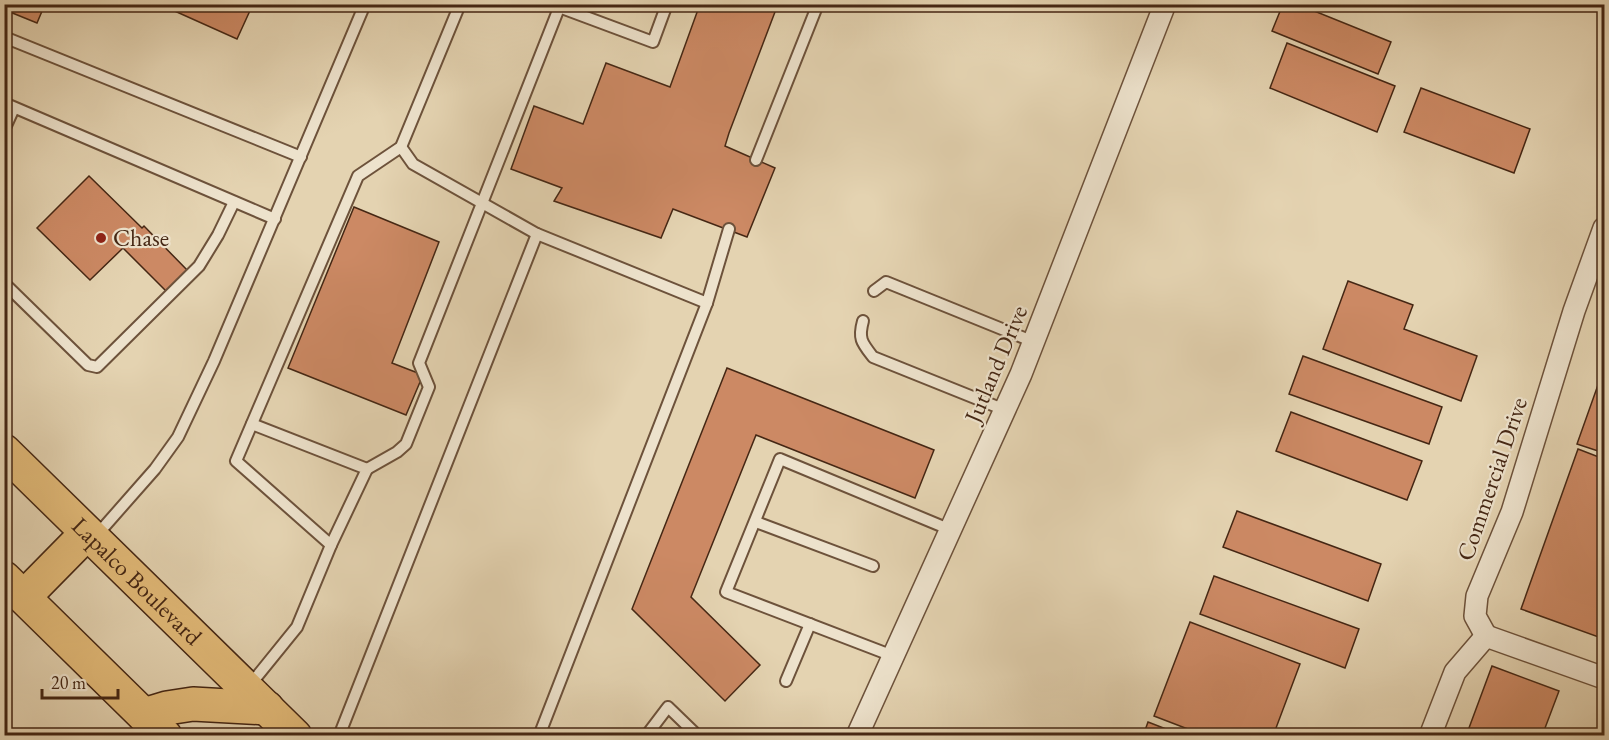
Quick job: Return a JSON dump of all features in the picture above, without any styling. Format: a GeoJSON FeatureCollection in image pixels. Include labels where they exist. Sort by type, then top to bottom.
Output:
{"type":"FeatureCollection","features":[{"type":"Feature","properties":{"kind":"main road","name":"Lapalco Boulevard"},"geometry":{"type":"LineString","coordinates":[[4,452],[295,735]]}},
{"type":"Feature","properties":{"kind":"main road"},"geometry":{"type":"LineString","coordinates":[[91,536],[14,588],[155,729],[166,708],[257,698]]}},
{"type":"Feature","properties":{"kind":"street","name":"Jutland Drive"},"geometry":{"type":"LineString","coordinates":[[857,735],[1034,342],[1165,4]]}},
{"type":"Feature","properties":{"kind":"street","name":"Commercial Drive"},"geometry":{"type":"LineString","coordinates":[[1486,636],[1475,616],[1477,596],[1512,512],[1574,311],[1605,228]]}},
{"type":"Feature","properties":{"kind":"street"},"geometry":{"type":"LineString","coordinates":[[1430,735],[1455,672],[1486,636],[1605,678]]}},
{"type":"Feature","properties":{"kind":"lane"},"geometry":{"type":"LineString","coordinates":[[91,536],[155,469],[178,437],[214,361],[365,4]]}},
{"type":"Feature","properties":{"kind":"lane"},"geometry":{"type":"LineString","coordinates":[[331,545],[236,461],[358,176],[401,147],[460,4]]}},
{"type":"Feature","properties":{"kind":"lane"},"geometry":{"type":"LineString","coordinates":[[257,698],[297,627],[331,545],[367,469],[397,452],[406,444],[429,387],[419,363],[483,203],[555,6],[653,42],[667,4]]}},
{"type":"Feature","properties":{"kind":"lane"},"geometry":{"type":"LineString","coordinates":[[756,160],[818,4]]}},
{"type":"Feature","properties":{"kind":"lane"},"geometry":{"type":"LineString","coordinates":[[4,36],[301,157]]}},
{"type":"Feature","properties":{"kind":"lane"},"geometry":{"type":"LineString","coordinates":[[4,130],[9,106],[275,219]]}},
{"type":"Feature","properties":{"kind":"lane"},"geometry":{"type":"LineString","coordinates":[[401,147],[413,164],[537,234],[707,303]]}},
{"type":"Feature","properties":{"kind":"lane"},"geometry":{"type":"LineString","coordinates":[[7,290],[88,364],[97,367],[198,266],[218,235],[234,202]]}},
{"type":"Feature","properties":{"kind":"lane"},"geometry":{"type":"LineString","coordinates":[[539,735],[707,303],[729,230]]}},
{"type":"Feature","properties":{"kind":"lane"},"geometry":{"type":"LineString","coordinates":[[339,735],[537,234]]}},
{"type":"Feature","properties":{"kind":"lane"},"geometry":{"type":"LineString","coordinates":[[874,291],[886,282],[1034,342]]}},
{"type":"Feature","properties":{"kind":"lane"},"geometry":{"type":"LineString","coordinates":[[863,321],[860,334],[863,345],[873,357],[1005,410]]}},
{"type":"Feature","properties":{"kind":"lane"},"geometry":{"type":"LineString","coordinates":[[252,424],[367,469]]}},
{"type":"Feature","properties":{"kind":"lane"},"geometry":{"type":"LineString","coordinates":[[893,656],[726,592],[780,459],[951,530]]}},
{"type":"Feature","properties":{"kind":"lane"},"geometry":{"type":"LineString","coordinates":[[756,522],[873,566]]}},
{"type":"Feature","properties":{"kind":"lane"},"geometry":{"type":"LineString","coordinates":[[786,681],[810,624]]}},
{"type":"Feature","properties":{"kind":"lane"},"geometry":{"type":"LineString","coordinates":[[646,735],[668,707],[698,735]]}},
{"type":"Feature","properties":{"kind":"building"},"geometry":{"type":"Polygon","coordinates":[[[14,4],[45,4],[37,23],[10,12],[14,4]]]}},
{"type":"Feature","properties":{"kind":"building"},"geometry":{"type":"Polygon","coordinates":[[[159,4],[253,4],[237,39],[159,4]]]}},
{"type":"Feature","properties":{"kind":"building"},"geometry":{"type":"Polygon","coordinates":[[[700,4],[778,4],[725,146],[775,168],[747,237],[673,209],[661,238],[554,201],[562,188],[511,169],[534,106],[583,124],[606,63],[670,87],[700,4]]]}},
{"type":"Feature","properties":{"kind":"building"},"geometry":{"type":"Polygon","coordinates":[[[1283,4],[1297,4],[1391,42],[1378,74],[1272,31],[1283,4]]]}},
{"type":"Feature","properties":{"kind":"building"},"geometry":{"type":"Polygon","coordinates":[[[1287,43],[1395,86],[1377,132],[1270,88],[1287,43]]]}},
{"type":"Feature","properties":{"kind":"building"},"geometry":{"type":"Polygon","coordinates":[[[1421,88],[1530,129],[1514,173],[1404,132],[1421,88]]]}},
{"type":"Feature","properties":{"kind":"building","name":"Chase"},"geometry":{"type":"Polygon","coordinates":[[[89,176],[142,228],[144,226],[189,272],[168,293],[123,248],[90,280],[37,228],[89,176]]]}},
{"type":"Feature","properties":{"kind":"building"},"geometry":{"type":"Polygon","coordinates":[[[354,207],[439,242],[392,363],[423,375],[406,415],[288,368],[354,207]]]}},
{"type":"Feature","properties":{"kind":"building"},"geometry":{"type":"Polygon","coordinates":[[[1348,281],[1413,305],[1404,329],[1477,356],[1461,401],[1323,349],[1348,281]]]}},
{"type":"Feature","properties":{"kind":"building"},"geometry":{"type":"Polygon","coordinates":[[[1303,356],[1442,407],[1429,444],[1289,394],[1303,356]]]}},
{"type":"Feature","properties":{"kind":"building"},"geometry":{"type":"Polygon","coordinates":[[[727,368],[934,450],[915,498],[756,435],[691,597],[760,665],[725,701],[632,609],[727,368]]]}},
{"type":"Feature","properties":{"kind":"building"},"geometry":{"type":"Polygon","coordinates":[[[1604,368],[1604,453],[1577,444],[1604,368]]]}},
{"type":"Feature","properties":{"kind":"building"},"geometry":{"type":"Polygon","coordinates":[[[1291,412],[1422,461],[1407,500],[1276,451],[1291,412]]]}},
{"type":"Feature","properties":{"kind":"building"},"geometry":{"type":"Polygon","coordinates":[[[1578,449],[1604,459],[1604,639],[1521,609],[1578,449]]]}},
{"type":"Feature","properties":{"kind":"building"},"geometry":{"type":"Polygon","coordinates":[[[1237,511],[1381,564],[1368,601],[1223,547],[1237,511]]]}},
{"type":"Feature","properties":{"kind":"building"},"geometry":{"type":"Polygon","coordinates":[[[1214,576],[1359,629],[1345,668],[1200,614],[1214,576]]]}},
{"type":"Feature","properties":{"kind":"building"},"geometry":{"type":"Polygon","coordinates":[[[1190,622],[1300,664],[1273,736],[1206,736],[1154,716],[1190,622]]]}},
{"type":"Feature","properties":{"kind":"building"},"geometry":{"type":"Polygon","coordinates":[[[1492,666],[1559,691],[1542,736],[1466,736],[1492,666]]]}},
{"type":"Feature","properties":{"kind":"building"},"geometry":{"type":"Polygon","coordinates":[[[1148,722],[1184,736],[1143,736],[1148,722]]]}},
{"type":"Feature","properties":{"kind":"place","name":"Chase"},"geometry":{"type":"Point","coordinates":[101,238]}}]}
